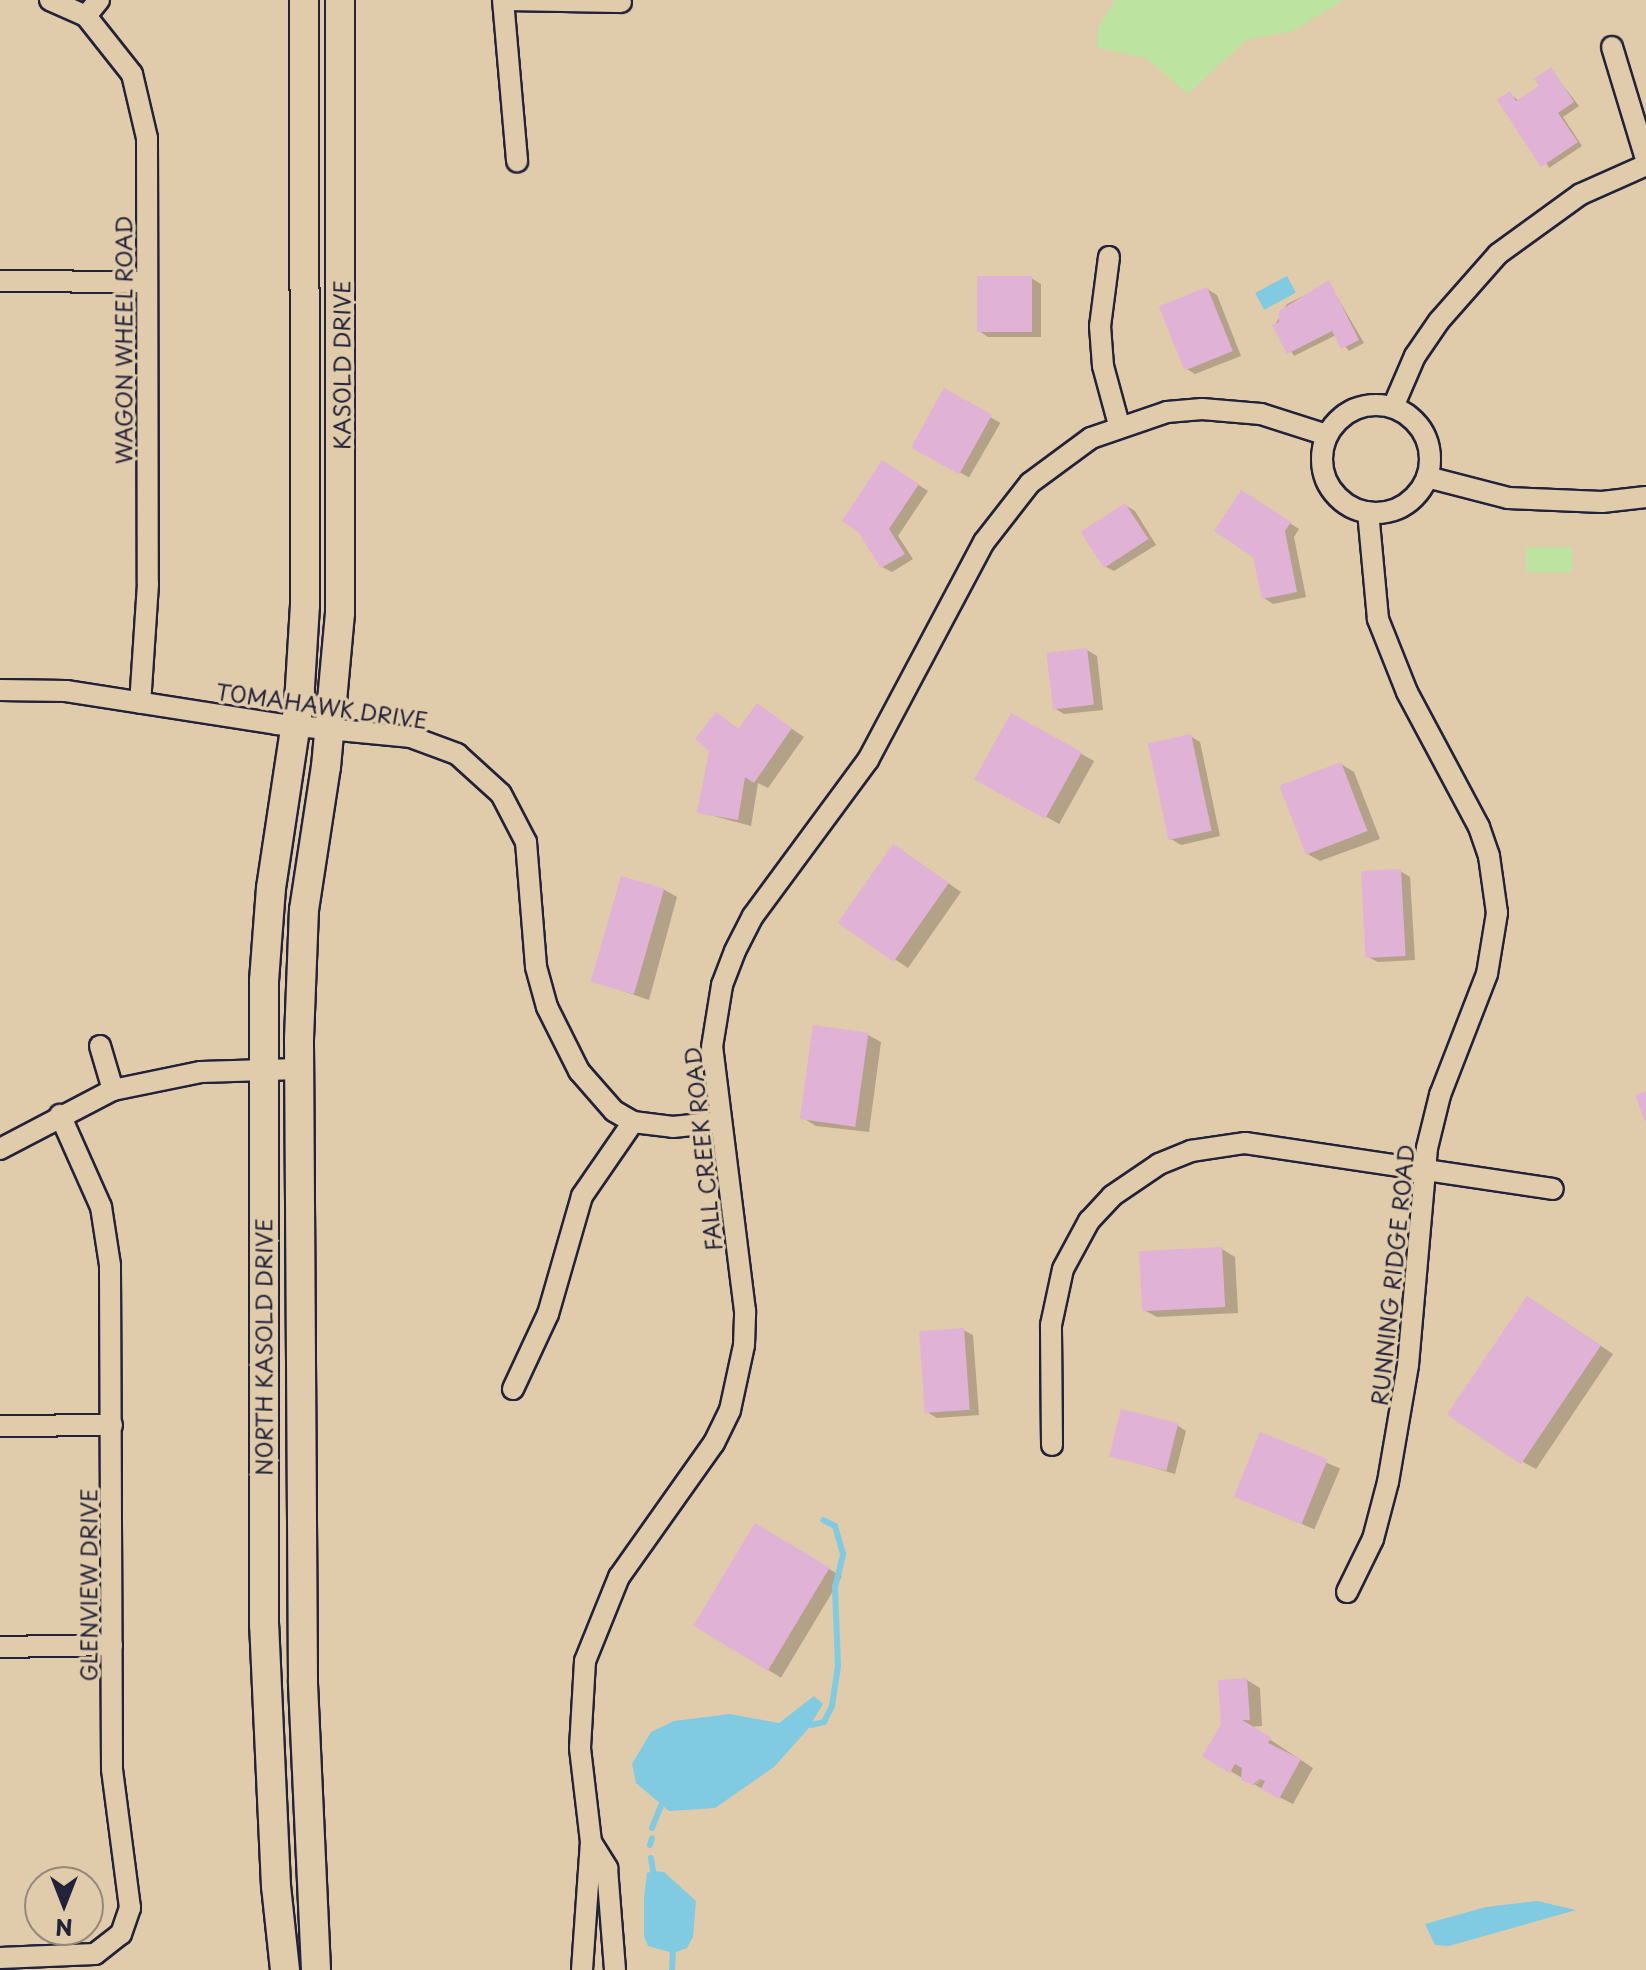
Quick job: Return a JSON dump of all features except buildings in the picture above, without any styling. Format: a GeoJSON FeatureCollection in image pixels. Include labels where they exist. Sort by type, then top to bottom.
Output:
{"type":"FeatureCollection","features":[{"type":"Feature","properties":{"kind":"main road","name":"KASOLD DRIVE"},"geometry":{"type":"LineString","coordinates":[[296,726],[305,605],[304,0]]}},
{"type":"Feature","properties":{"kind":"main road","name":"KASOLD DRIVE"},"geometry":{"type":"LineString","coordinates":[[330,729],[341,577],[340,0]]}},
{"type":"Feature","properties":{"kind":"main road","name":"NORTH KASOLD DRIVE"},"geometry":{"type":"LineString","coordinates":[[285,1970],[276,1886],[264,1625],[263,1069],[266,940],[296,726]]}},
{"type":"Feature","properties":{"kind":"main road","name":"NORTH KASOLD DRIVE"},"geometry":{"type":"LineString","coordinates":[[316,1970],[303,1680],[299,1069],[304,910],[330,729]]}},
{"type":"Feature","properties":{"kind":"street"},"geometry":{"type":"LineString","coordinates":[[50,0],[93,8]]}},
{"type":"Feature","properties":{"kind":"street"},"geometry":{"type":"LineString","coordinates":[[517,161],[504,0],[621,2]]}},
{"type":"Feature","properties":{"kind":"street","name":"WAGON WHEEL ROAD"},"geometry":{"type":"LineString","coordinates":[[93,8],[141,96],[147,138],[148,606],[140,703]]}},
{"type":"Feature","properties":{"kind":"street"},"geometry":{"type":"LineString","coordinates":[[1393,407],[1415,356],[1439,321],[1498,254],[1581,194],[1646,162],[1612,47]]}},
{"type":"Feature","properties":{"kind":"street"},"geometry":{"type":"LineString","coordinates":[[1109,257],[1100,326],[1103,366],[1119,425]]}},
{"type":"Feature","properties":{"kind":"street"},"geometry":{"type":"LineString","coordinates":[[0,281],[147,282]]}},
{"type":"Feature","properties":{"kind":"street"},"geometry":{"type":"LineString","coordinates":[[1362,406],[1393,407],[1420,427],[1430,460],[1427,477],[1404,505],[1368,512],[1338,497],[1328,484],[1322,468],[1327,435],[1336,422],[1362,406]]}},
{"type":"Feature","properties":{"kind":"street","name":"FALL CREEK ROAD"},"geometry":{"type":"LineString","coordinates":[[582,1970],[591,1842],[582,1789],[579,1702],[594,1629],[619,1577],[714,1443],[739,1376],[745,1311],[712,1047],[716,1016],[731,963],[753,916],[868,760],[1004,513],[1060,457],[1119,425],[1167,412],[1229,410],[1327,435]]}},
{"type":"Feature","properties":{"kind":"street"},"geometry":{"type":"LineString","coordinates":[[1427,477],[1508,498],[1602,502],[1646,497]]}},
{"type":"Feature","properties":{"kind":"street","name":"RUNNING RIDGE ROAD"},"geometry":{"type":"LineString","coordinates":[[1347,1592],[1373,1539],[1400,1424],[1424,1169],[1440,1095],[1487,974],[1494,943],[1495,887],[1479,827],[1390,656],[1371,584],[1368,512]]}},
{"type":"Feature","properties":{"kind":"street","name":"TOMAHAWK DRIVE"},"geometry":{"type":"LineString","coordinates":[[0,690],[66,691],[431,743],[457,754],[501,794],[526,842],[532,869],[531,934],[547,1007],[579,1071],[614,1111],[633,1122]]}},
{"type":"Feature","properties":{"kind":"street"},"geometry":{"type":"LineString","coordinates":[[100,1046],[113,1090]]}},
{"type":"Feature","properties":{"kind":"street"},"geometry":{"type":"LineString","coordinates":[[0,1149],[113,1090],[201,1072],[299,1069]]}},
{"type":"Feature","properties":{"kind":"street","name":"GLENVIEW DRIVE"},"geometry":{"type":"LineString","coordinates":[[0,1958],[95,1954],[111,1945],[127,1922],[129,1887],[112,1769],[112,1425],[107,1235],[89,1176],[60,1115]]}},
{"type":"Feature","properties":{"kind":"street"},"geometry":{"type":"LineString","coordinates":[[513,1389],[548,1314],[582,1196],[633,1122],[673,1127],[721,1122]]}},
{"type":"Feature","properties":{"kind":"street"},"geometry":{"type":"LineString","coordinates":[[1052,1445],[1051,1325],[1063,1269],[1089,1221],[1136,1177],[1191,1151],[1245,1143],[1553,1189]]}},
{"type":"Feature","properties":{"kind":"street"},"geometry":{"type":"LineString","coordinates":[[0,1426],[112,1425]]}},
{"type":"Feature","properties":{"kind":"street"},"geometry":{"type":"LineString","coordinates":[[0,1647],[112,1645]]}},
{"type":"Feature","properties":{"kind":"street","name":"FALL CREEK ROAD"},"geometry":{"type":"LineString","coordinates":[[591,1842],[607,1868],[615,1970]]}},
{"type":"Feature","properties":{"kind":"green space"},"geometry":{"type":"Polygon","coordinates":[[[1115,0],[1344,0],[1293,31],[1246,40],[1188,94],[1146,58],[1097,48],[1098,28],[1115,0]]]}},
{"type":"Feature","properties":{"kind":"green space"},"geometry":{"type":"Polygon","coordinates":[[[1526,547],[1572,547],[1572,572],[1526,572],[1526,547]]]}},
{"type":"Feature","properties":{"kind":"water"},"geometry":{"type":"Polygon","coordinates":[[[1287,276],[1296,293],[1264,310],[1255,293],[1287,276]]]}},
{"type":"Feature","properties":{"kind":"water"},"geometry":{"type":"Polygon","coordinates":[[[814,1696],[823,1704],[808,1729],[774,1767],[715,1808],[669,1811],[636,1783],[632,1764],[651,1732],[674,1721],[730,1714],[779,1723],[814,1696]]]}},
{"type":"Feature","properties":{"kind":"water"},"geometry":{"type":"Polygon","coordinates":[[[664,1872],[696,1901],[693,1937],[687,1948],[673,1953],[648,1946],[644,1936],[647,1873],[664,1872]]]}},
{"type":"Feature","properties":{"kind":"water"},"geometry":{"type":"Polygon","coordinates":[[[1537,1901],[1576,1910],[1449,1946],[1435,1945],[1425,1924],[1486,1907],[1537,1901]]]}},
{"type":"Feature","properties":{"kind":"waterway"},"geometry":{"type":"LineString","coordinates":[[811,1725],[824,1722],[832,1706],[838,1666],[835,1587],[843,1554],[835,1526],[823,1520]]}},
{"type":"Feature","properties":{"kind":"waterway"},"geometry":{"type":"LineString","coordinates":[[652,1828],[661,1806]]}},
{"type":"Feature","properties":{"kind":"waterway"},"geometry":{"type":"LineString","coordinates":[[650,1845],[652,1838]]}},
{"type":"Feature","properties":{"kind":"waterway"},"geometry":{"type":"LineString","coordinates":[[651,1858],[653,1871]]}},
{"type":"Feature","properties":{"kind":"waterway"},"geometry":{"type":"LineString","coordinates":[[672,1970],[673,1953]]}}]}
